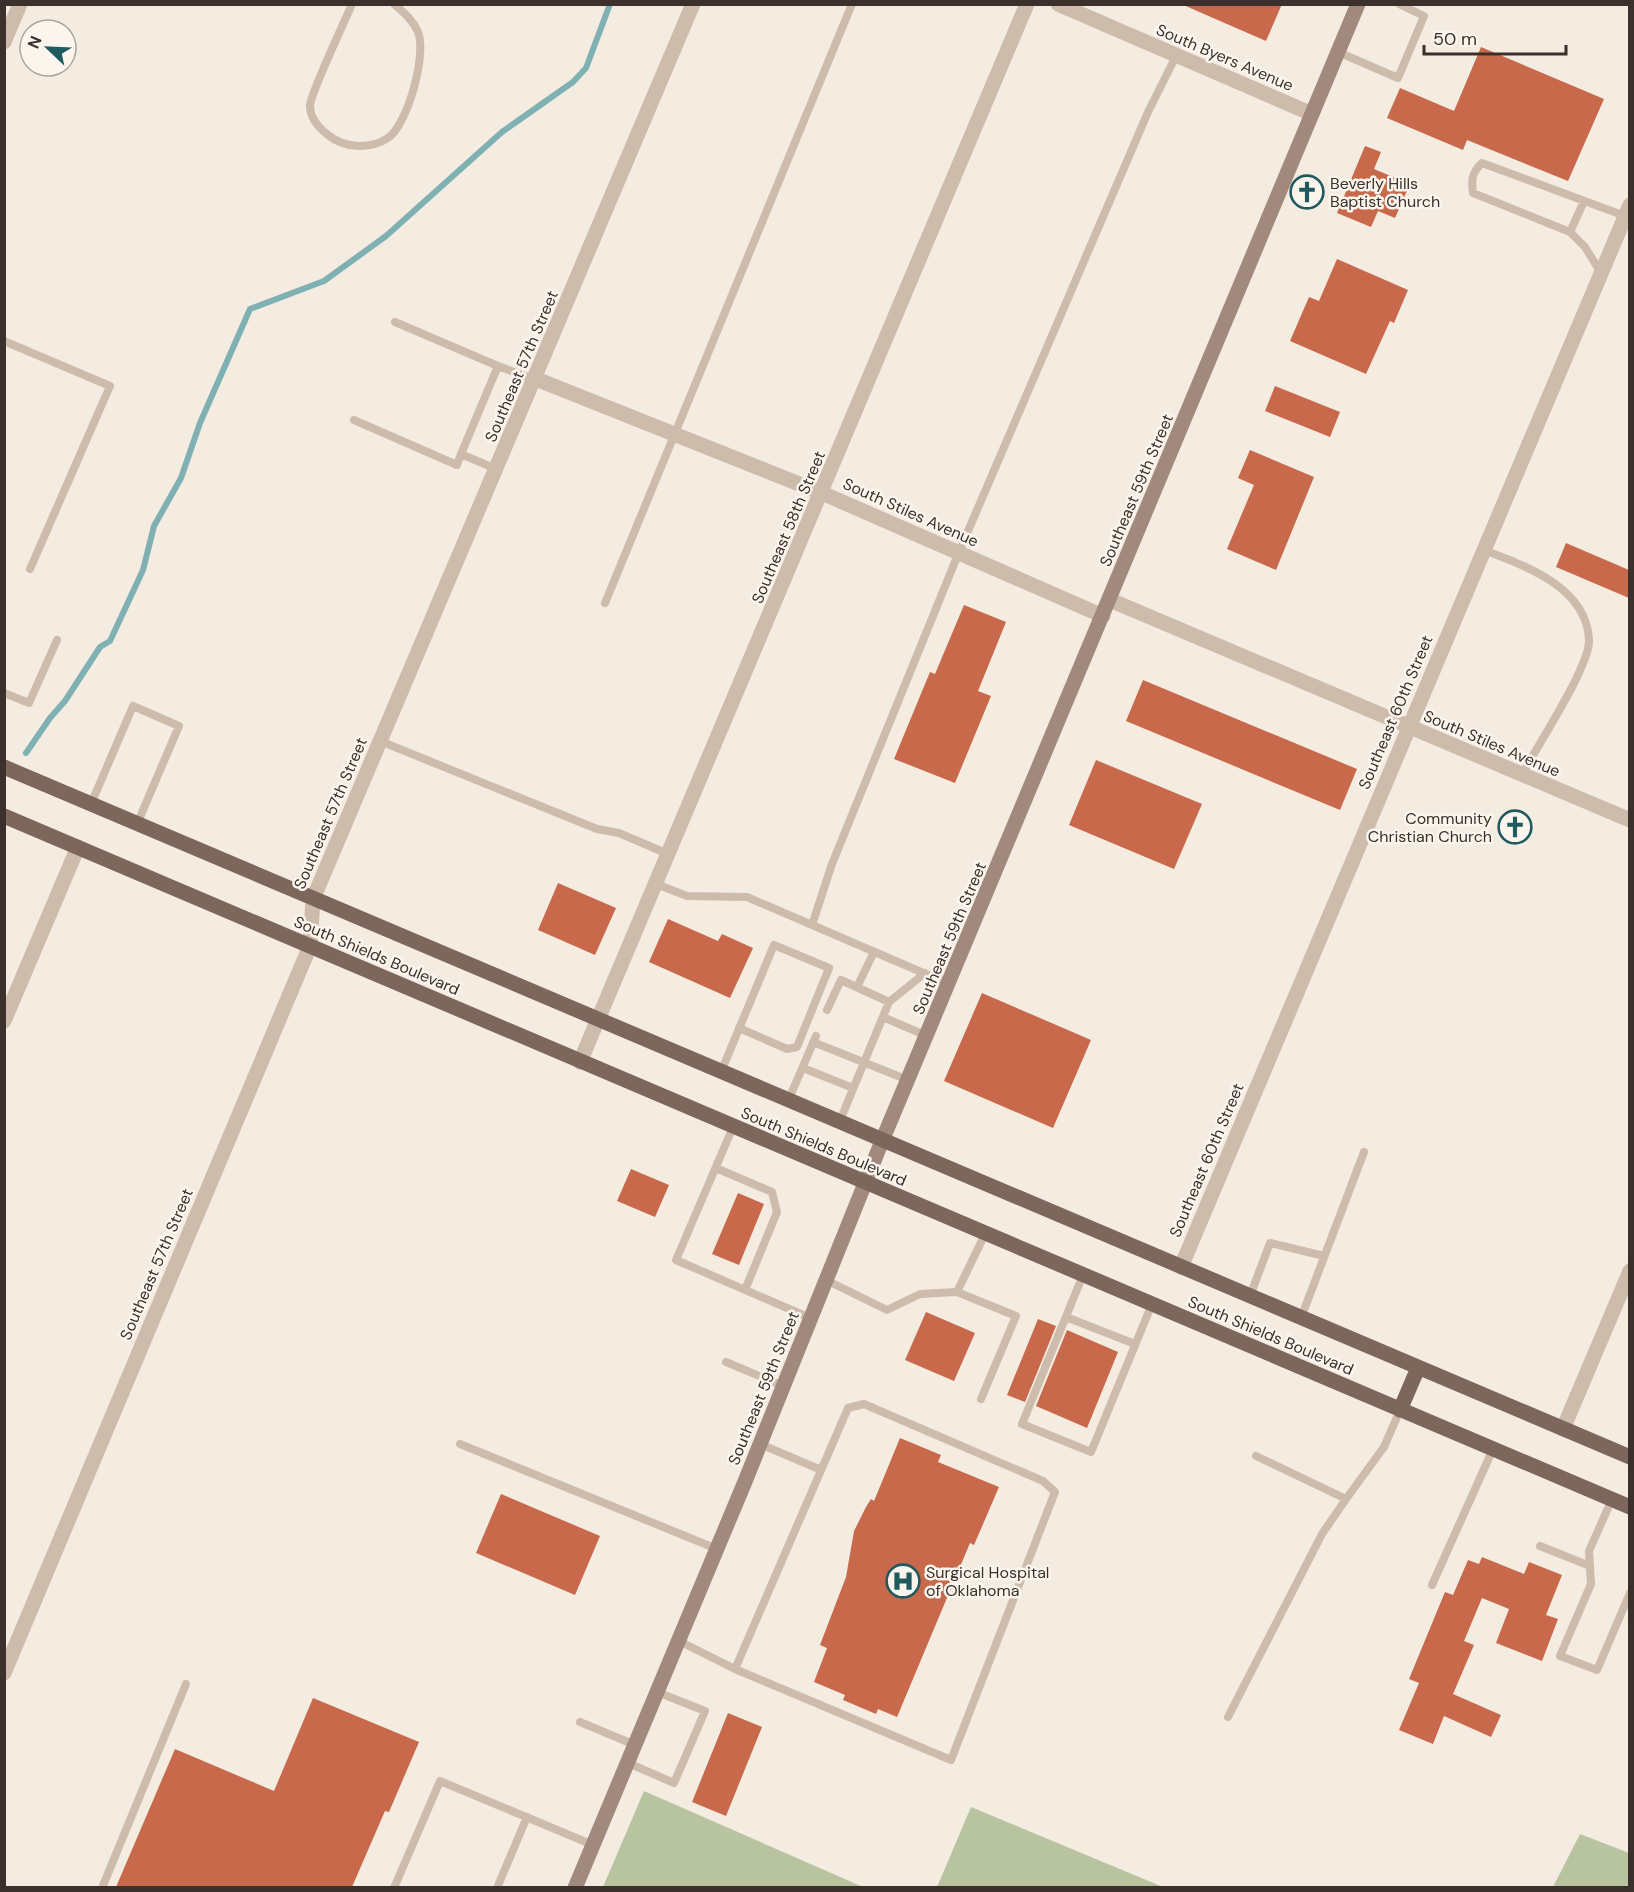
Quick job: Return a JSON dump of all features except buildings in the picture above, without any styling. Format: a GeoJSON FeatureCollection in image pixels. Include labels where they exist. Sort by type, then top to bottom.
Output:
{"type":"FeatureCollection","features":[{"type":"Feature","properties":{"kind":"main road","name":"Southeast 59th Street"},"geometry":{"type":"LineString","coordinates":[[575,1887],[717,1549],[867,1184],[882,1141],[1358,4]]}},
{"type":"Feature","properties":{"kind":"main road","name":"South Shields Boulevard"},"geometry":{"type":"LineString","coordinates":[[4,767],[1629,1457]]}},
{"type":"Feature","properties":{"kind":"main road","name":"South Shields Boulevard"},"geometry":{"type":"LineString","coordinates":[[4,816],[1629,1507]]}},
{"type":"Feature","properties":{"kind":"main road"},"geometry":{"type":"LineString","coordinates":[[1400,1410],[1418,1368]]}},
{"type":"Feature","properties":{"kind":"street"},"geometry":{"type":"LineString","coordinates":[[4,42],[20,4]]}},
{"type":"Feature","properties":{"kind":"street","name":"Southeast 57th Street"},"geometry":{"type":"LineString","coordinates":[[4,1674],[310,946],[313,899],[536,379],[693,4]]}},
{"type":"Feature","properties":{"kind":"street","name":"Southeast 58th Street"},"geometry":{"type":"LineString","coordinates":[[580,1062],[1027,4]]}},
{"type":"Feature","properties":{"kind":"street","name":"South Byers Avenue"},"geometry":{"type":"LineString","coordinates":[[1058,4],[1312,114]]}},
{"type":"Feature","properties":{"kind":"street","name":"Southeast 60th Street"},"geometry":{"type":"LineString","coordinates":[[1180,1267],[1627,210]]}},
{"type":"Feature","properties":{"kind":"street","name":"South Stiles Avenue"},"geometry":{"type":"LineString","coordinates":[[536,379],[822,493],[1103,616]]}},
{"type":"Feature","properties":{"kind":"street","name":"South Stiles Avenue"},"geometry":{"type":"LineString","coordinates":[[1110,600],[1629,820]]}},
{"type":"Feature","properties":{"kind":"street"},"geometry":{"type":"LineString","coordinates":[[4,1021],[78,847]]}},
{"type":"Feature","properties":{"kind":"street"},"geometry":{"type":"LineString","coordinates":[[1563,1429],[1629,1271]]}},
{"type":"Feature","properties":{"kind":"lane"},"geometry":{"type":"LineString","coordinates":[[352,4],[310,105],[316,126],[338,143],[358,147],[388,138],[410,106],[419,68],[419,33],[409,18],[394,4]]}},
{"type":"Feature","properties":{"kind":"lane"},"geometry":{"type":"LineString","coordinates":[[605,603],[852,4]]}},
{"type":"Feature","properties":{"kind":"lane"},"geometry":{"type":"LineString","coordinates":[[1338,52],[1398,78],[1424,16],[1399,4]]}},
{"type":"Feature","properties":{"kind":"lane"},"geometry":{"type":"LineString","coordinates":[[812,925],[832,864],[959,552],[1148,112],[1176,56]]}},
{"type":"Feature","properties":{"kind":"lane"},"geometry":{"type":"LineString","coordinates":[[1601,273],[1585,247],[1570,232],[1473,193],[1471,180],[1482,163],[1584,201],[1627,210]]}},
{"type":"Feature","properties":{"kind":"lane"},"geometry":{"type":"LineString","coordinates":[[1570,232],[1584,201]]}},
{"type":"Feature","properties":{"kind":"lane"},"geometry":{"type":"LineString","coordinates":[[395,322],[498,366],[536,379]]}},
{"type":"Feature","properties":{"kind":"lane"},"geometry":{"type":"LineString","coordinates":[[4,341],[110,386],[30,569]]}},
{"type":"Feature","properties":{"kind":"lane"},"geometry":{"type":"LineString","coordinates":[[354,420],[457,465],[498,366]]}},
{"type":"Feature","properties":{"kind":"lane"},"geometry":{"type":"LineString","coordinates":[[461,454],[497,469]]}},
{"type":"Feature","properties":{"kind":"lane"},"geometry":{"type":"LineString","coordinates":[[1483,550],[1550,579],[1571,599],[1585,618],[1587,626],[1589,642],[1582,665],[1522,775]]}},
{"type":"Feature","properties":{"kind":"lane"},"geometry":{"type":"LineString","coordinates":[[4,693],[29,703],[57,639]]}},
{"type":"Feature","properties":{"kind":"lane"},"geometry":{"type":"LineString","coordinates":[[91,804],[133,706],[179,726],[137,824]]}},
{"type":"Feature","properties":{"kind":"lane"},"geometry":{"type":"LineString","coordinates":[[380,741],[597,829],[619,832],[668,854]]}},
{"type":"Feature","properties":{"kind":"lane"},"geometry":{"type":"LineString","coordinates":[[656,884],[687,896],[747,897],[949,984]]}},
{"type":"Feature","properties":{"kind":"lane"},"geometry":{"type":"LineString","coordinates":[[721,1073],[739,1028],[774,945],[829,968],[797,1047],[787,1049],[739,1028]]}},
{"type":"Feature","properties":{"kind":"lane"},"geometry":{"type":"LineString","coordinates":[[856,987],[874,951]]}},
{"type":"Feature","properties":{"kind":"lane"},"geometry":{"type":"LineString","coordinates":[[839,1123],[889,1002],[925,973]]}},
{"type":"Feature","properties":{"kind":"lane"},"geometry":{"type":"LineString","coordinates":[[827,1010],[841,980],[889,1002]]}},
{"type":"Feature","properties":{"kind":"lane"},"geometry":{"type":"LineString","coordinates":[[883,1017],[927,1036]]}},
{"type":"Feature","properties":{"kind":"lane"},"geometry":{"type":"LineString","coordinates":[[788,1101],[815,1039],[864,1063],[908,1080]]}},
{"type":"Feature","properties":{"kind":"lane"},"geometry":{"type":"LineString","coordinates":[[803,1068],[853,1088]]}},
{"type":"Feature","properties":{"kind":"lane"},"geometry":{"type":"LineString","coordinates":[[733,1127],[676,1260],[810,1318]]}},
{"type":"Feature","properties":{"kind":"lane"},"geometry":{"type":"LineString","coordinates":[[1300,1318],[1364,1152]]}},
{"type":"Feature","properties":{"kind":"lane"},"geometry":{"type":"LineString","coordinates":[[716,1168],[772,1192],[777,1212],[745,1290]]}},
{"type":"Feature","properties":{"kind":"lane"},"geometry":{"type":"LineString","coordinates":[[957,1292],[985,1234]]}},
{"type":"Feature","properties":{"kind":"lane"},"geometry":{"type":"LineString","coordinates":[[1250,1296],[1270,1244],[1324,1256]]}},
{"type":"Feature","properties":{"kind":"lane"},"geometry":{"type":"LineString","coordinates":[[1083,1275],[1022,1424],[1091,1452],[1152,1304]]}},
{"type":"Feature","properties":{"kind":"lane"},"geometry":{"type":"LineString","coordinates":[[826,1280],[887,1310],[920,1294],[957,1292],[1016,1316],[981,1399]]}},
{"type":"Feature","properties":{"kind":"lane"},"geometry":{"type":"LineString","coordinates":[[1066,1317],[1135,1344]]}},
{"type":"Feature","properties":{"kind":"lane"},"geometry":{"type":"LineString","coordinates":[[726,1362],[783,1386]]}},
{"type":"Feature","properties":{"kind":"lane"},"geometry":{"type":"LineString","coordinates":[[679,1641],[735,1669],[951,1760],[1054,1492],[1043,1481],[864,1404],[848,1408],[819,1469],[735,1669]]}},
{"type":"Feature","properties":{"kind":"lane"},"geometry":{"type":"LineString","coordinates":[[1228,1717],[1322,1534],[1384,1447],[1400,1410]]}},
{"type":"Feature","properties":{"kind":"lane"},"geometry":{"type":"LineString","coordinates":[[460,1444],[717,1549]]}},
{"type":"Feature","properties":{"kind":"lane"},"geometry":{"type":"LineString","coordinates":[[760,1444],[819,1469]]}},
{"type":"Feature","properties":{"kind":"lane"},"geometry":{"type":"LineString","coordinates":[[1432,1585],[1493,1449]]}},
{"type":"Feature","properties":{"kind":"lane"},"geometry":{"type":"LineString","coordinates":[[1256,1456],[1346,1499]]}},
{"type":"Feature","properties":{"kind":"lane"},"geometry":{"type":"LineString","coordinates":[[1611,1499],[1589,1551],[1591,1584],[1560,1656],[1597,1670],[1629,1593]]}},
{"type":"Feature","properties":{"kind":"lane"},"geometry":{"type":"LineString","coordinates":[[1540,1546],[1590,1566]]}},
{"type":"Feature","properties":{"kind":"lane"},"geometry":{"type":"LineString","coordinates":[[102,1887],[186,1684]]}},
{"type":"Feature","properties":{"kind":"lane"},"geometry":{"type":"LineString","coordinates":[[628,1763],[674,1783],[705,1711],[657,1692]]}},
{"type":"Feature","properties":{"kind":"lane"},"geometry":{"type":"LineString","coordinates":[[580,1722],[635,1745]]}},
{"type":"Feature","properties":{"kind":"lane"},"geometry":{"type":"LineString","coordinates":[[394,1887],[440,1781],[593,1845]]}},
{"type":"Feature","properties":{"kind":"lane"},"geometry":{"type":"LineString","coordinates":[[497,1887],[527,1817]]}},
{"type":"Feature","properties":{"kind":"green space"},"geometry":{"type":"Polygon","coordinates":[[[644,1791],[863,1887],[603,1887],[644,1791]]]}},
{"type":"Feature","properties":{"kind":"green space"},"geometry":{"type":"Polygon","coordinates":[[[971,1807],[1163,1887],[937,1887],[971,1807]]]}},
{"type":"Feature","properties":{"kind":"green space"},"geometry":{"type":"Polygon","coordinates":[[[1580,1834],[1629,1853],[1629,1887],[1553,1887],[1580,1834]]]}},
{"type":"Feature","properties":{"kind":"waterway"},"geometry":{"type":"LineString","coordinates":[[26,753],[50,718],[65,701],[100,647],[110,641],[143,570],[154,526],[181,478],[200,423],[250,309],[324,281],[386,236],[502,132],[573,82],[586,68],[610,4]]}},
{"type":"Feature","properties":{"kind":"place","name":"Beverly Hills Baptist Church"},"geometry":{"type":"Point","coordinates":[1307,192]}},
{"type":"Feature","properties":{"kind":"place","name":"Community Christian Church"},"geometry":{"type":"Point","coordinates":[1515,827]}},
{"type":"Feature","properties":{"kind":"place","name":"Surgical Hospital of Oklahoma"},"geometry":{"type":"Point","coordinates":[903,1581]}}]}
